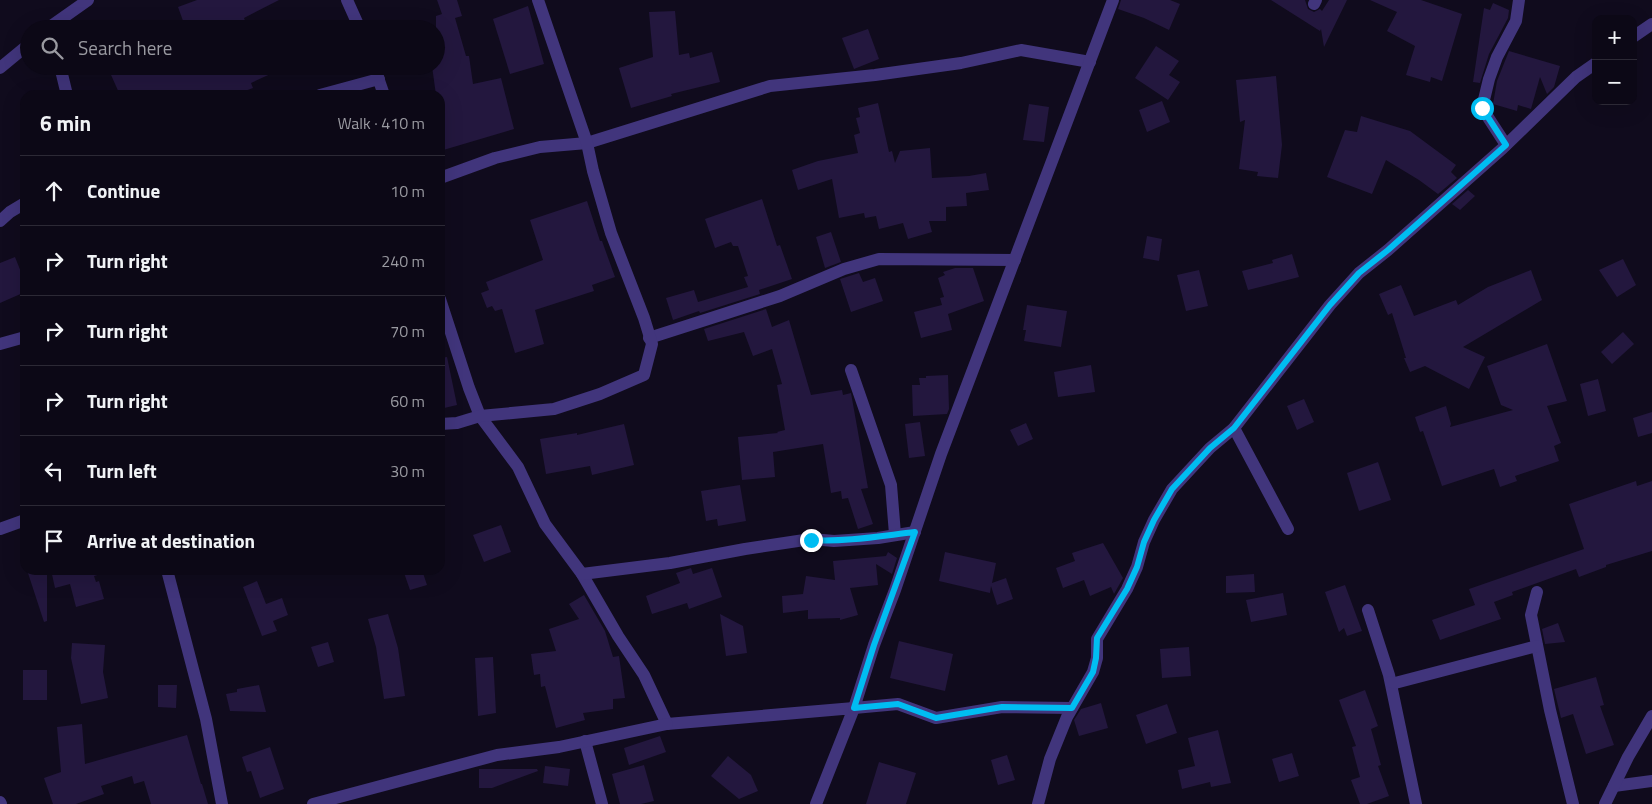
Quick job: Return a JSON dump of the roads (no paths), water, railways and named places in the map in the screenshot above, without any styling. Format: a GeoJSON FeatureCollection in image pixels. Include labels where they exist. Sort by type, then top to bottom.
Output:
{"type":"FeatureCollection","features":[{"type":"Feature","properties":{"kind":"street"},"geometry":{"type":"LineString","coordinates":[[60,20],[88,0]]}},
{"type":"Feature","properties":{"kind":"street"},"geometry":{"type":"LineString","coordinates":[[347,0],[356,20]]}},
{"type":"Feature","properties":{"kind":"street"},"geometry":{"type":"LineString","coordinates":[[445,424],[457,423],[480,416],[554,409],[600,394],[644,375],[652,344],[644,318],[608,225],[587,143],[538,0]]}},
{"type":"Feature","properties":{"kind":"street"},"geometry":{"type":"LineString","coordinates":[[816,804],[854,708],[941,454],[1113,0]]}},
{"type":"Feature","properties":{"kind":"street"},"geometry":{"type":"LineString","coordinates":[[1506,145],[1482,108],[1497,57],[1516,21],[1520,0]]}},
{"type":"Feature","properties":{"kind":"street"},"geometry":{"type":"LineString","coordinates":[[1637,34],[1652,24]]}},
{"type":"Feature","properties":{"kind":"street"},"geometry":{"type":"LineString","coordinates":[[445,176],[495,158],[540,147],[587,143],[770,86],[875,75],[961,63],[1021,50],[1090,62]]}},
{"type":"Feature","properties":{"kind":"street"},"geometry":{"type":"LineString","coordinates":[[0,68],[20,51]]}},
{"type":"Feature","properties":{"kind":"street"},"geometry":{"type":"LineString","coordinates":[[1038,804],[1050,759],[1072,708],[1093,672],[1097,638],[1127,589],[1137,567],[1144,542],[1172,489],[1210,448],[1234,428],[1330,305],[1359,273],[1388,250],[1506,145],[1576,77],[1592,66]]}},
{"type":"Feature","properties":{"kind":"street"},"geometry":{"type":"LineString","coordinates":[[62,75],[66,90]]}},
{"type":"Feature","properties":{"kind":"street"},"geometry":{"type":"LineString","coordinates":[[377,75],[382,90]]}},
{"type":"Feature","properties":{"kind":"street"},"geometry":{"type":"LineString","coordinates":[[338,90],[379,79]]}},
{"type":"Feature","properties":{"kind":"street"},"geometry":{"type":"LineString","coordinates":[[0,221],[20,206]]}},
{"type":"Feature","properties":{"kind":"street"},"geometry":{"type":"LineString","coordinates":[[650,338],[780,296],[844,268],[879,259],[1015,260]]}},
{"type":"Feature","properties":{"kind":"street"},"geometry":{"type":"LineString","coordinates":[[445,314],[480,416],[518,467],[545,524],[582,574],[644,676],[667,724]]}},
{"type":"Feature","properties":{"kind":"street"},"geometry":{"type":"LineString","coordinates":[[0,344],[20,338]]}},
{"type":"Feature","properties":{"kind":"street"},"geometry":{"type":"LineString","coordinates":[[851,370],[891,485],[895,534]]}},
{"type":"Feature","properties":{"kind":"street"},"geometry":{"type":"LineString","coordinates":[[1234,428],[1288,529]]}},
{"type":"Feature","properties":{"kind":"street"},"geometry":{"type":"LineString","coordinates":[[0,529],[20,522]]}},
{"type":"Feature","properties":{"kind":"street"},"geometry":{"type":"LineString","coordinates":[[582,574],[670,563],[745,549],[811,540],[834,541],[878,538],[915,532]]}},
{"type":"Feature","properties":{"kind":"street"},"geometry":{"type":"LineString","coordinates":[[168,575],[206,719],[222,804]]}},
{"type":"Feature","properties":{"kind":"street"},"geometry":{"type":"LineString","coordinates":[[1537,592],[1531,615],[1550,710],[1573,804]]}},
{"type":"Feature","properties":{"kind":"street"},"geometry":{"type":"LineString","coordinates":[[1368,610],[1391,682],[1416,804]]}},
{"type":"Feature","properties":{"kind":"street"},"geometry":{"type":"LineString","coordinates":[[1391,682],[1394,683],[1537,646]]}},
{"type":"Feature","properties":{"kind":"street"},"geometry":{"type":"LineString","coordinates":[[313,804],[497,755],[559,747],[667,724],[898,704],[936,718],[1002,707],[1072,708]]}},
{"type":"Feature","properties":{"kind":"street"},"geometry":{"type":"LineString","coordinates":[[1611,797],[1628,757],[1652,716]]}},
{"type":"Feature","properties":{"kind":"street"},"geometry":{"type":"LineString","coordinates":[[585,741],[602,804]]}},
{"type":"Feature","properties":{"kind":"street"},"geometry":{"type":"LineString","coordinates":[[1611,797],[1652,781]]}}]}
